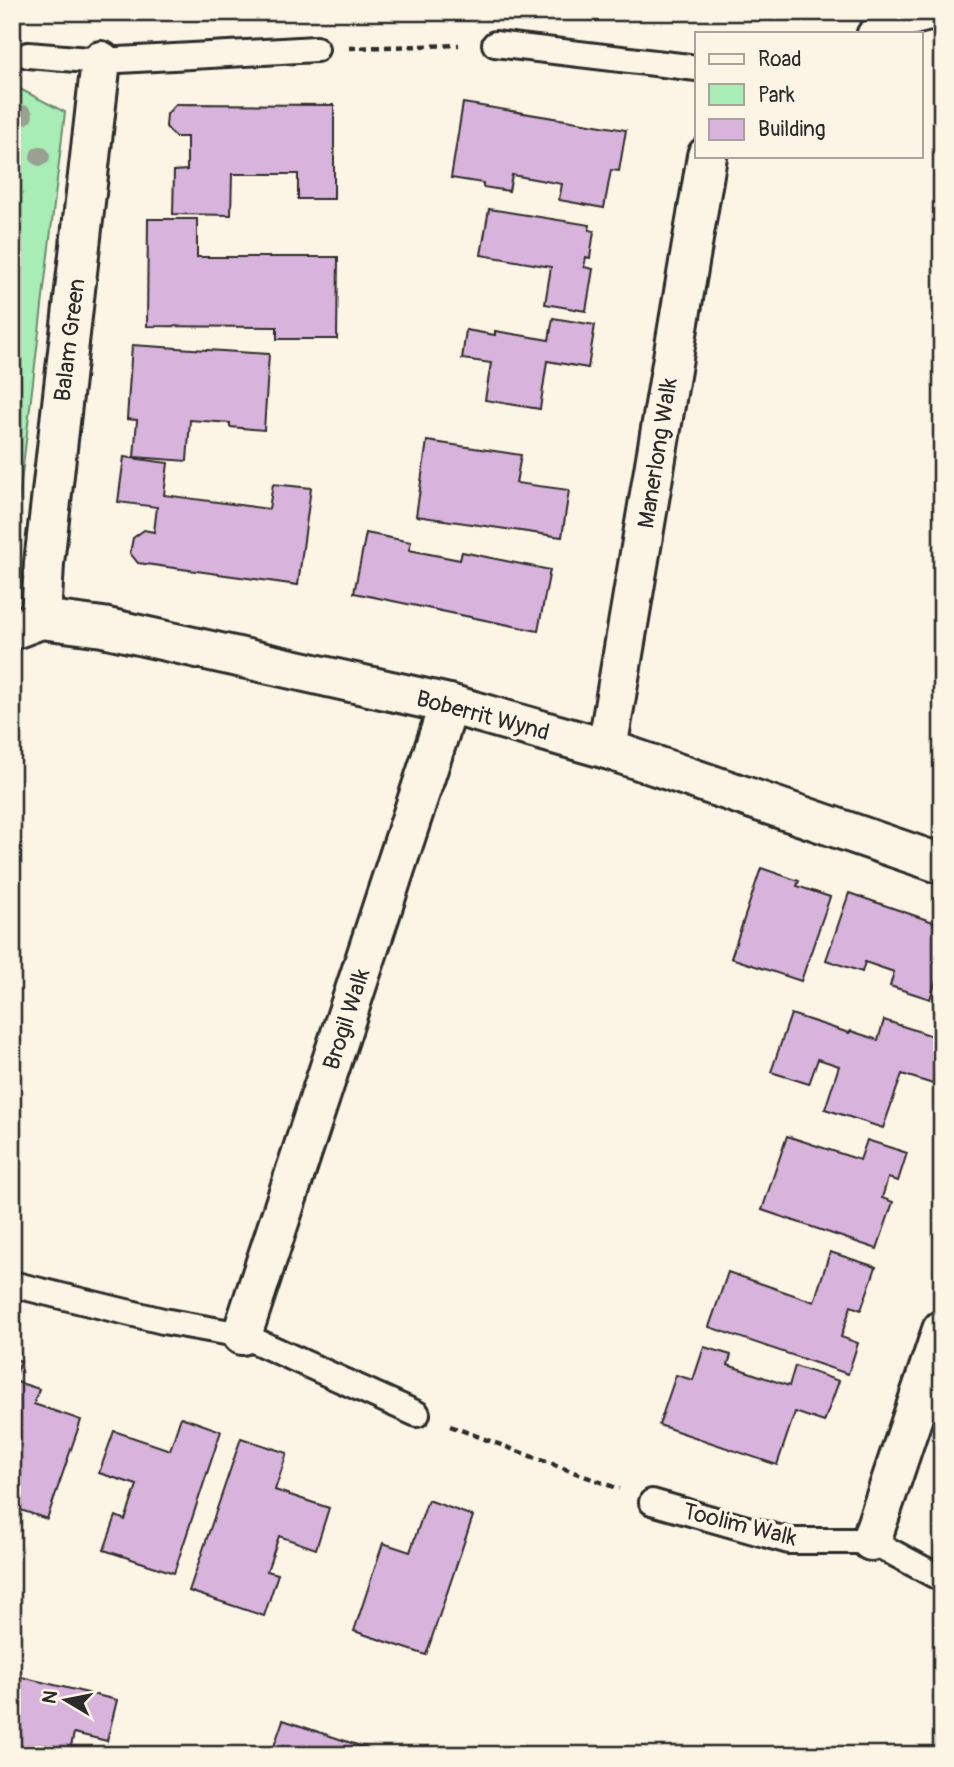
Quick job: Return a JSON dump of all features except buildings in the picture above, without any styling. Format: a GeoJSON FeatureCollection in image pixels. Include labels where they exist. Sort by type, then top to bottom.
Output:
{"type":"FeatureCollection","features":[{"type":"Feature","properties":{"kind":"street","name":"Balam Green"},"geometry":{"type":"LineString","coordinates":[[26,625],[44,563],[101,61]]}},
{"type":"Feature","properties":{"kind":"street","name":"Manerlong Walk"},"geometry":{"type":"LineString","coordinates":[[607,749],[707,158]]}},
{"type":"Feature","properties":{"kind":"street","name":"Boberrit Wynd"},"geometry":{"type":"LineString","coordinates":[[26,625],[103,627],[449,704],[607,749],[942,864]]}},
{"type":"Feature","properties":{"kind":"street","name":"Brogil Walk"},"geometry":{"type":"LineString","coordinates":[[242,1335],[449,704]]}},
{"type":"Feature","properties":{"kind":"street"},"geometry":{"type":"LineString","coordinates":[[871,1541],[942,1330]]}},
{"type":"Feature","properties":{"kind":"lane"},"geometry":{"type":"LineString","coordinates":[[874,32],[942,15]]}},
{"type":"Feature","properties":{"kind":"lane"},"geometry":{"type":"LineString","coordinates":[[495,44],[695,68]]}},
{"type":"Feature","properties":{"kind":"lane"},"geometry":{"type":"LineString","coordinates":[[28,55],[101,61],[316,49]]}},
{"type":"Feature","properties":{"kind":"lane"},"geometry":{"type":"LineString","coordinates":[[12,1284],[163,1321],[242,1335],[417,1413]]}},
{"type":"Feature","properties":{"kind":"lane","name":"Toolim Walk"},"geometry":{"type":"LineString","coordinates":[[652,1502],[789,1541],[871,1541],[942,1579]]}},
{"type":"Feature","properties":{"kind":"path"},"geometry":{"type":"LineString","coordinates":[[316,49],[495,44]]}},
{"type":"Feature","properties":{"kind":"path"},"geometry":{"type":"LineString","coordinates":[[417,1413],[652,1502]]}},
{"type":"Feature","properties":{"kind":"green space"},"geometry":{"type":"Polygon","coordinates":[[[12,85],[65,112],[12,559],[12,85]]]}}]}
